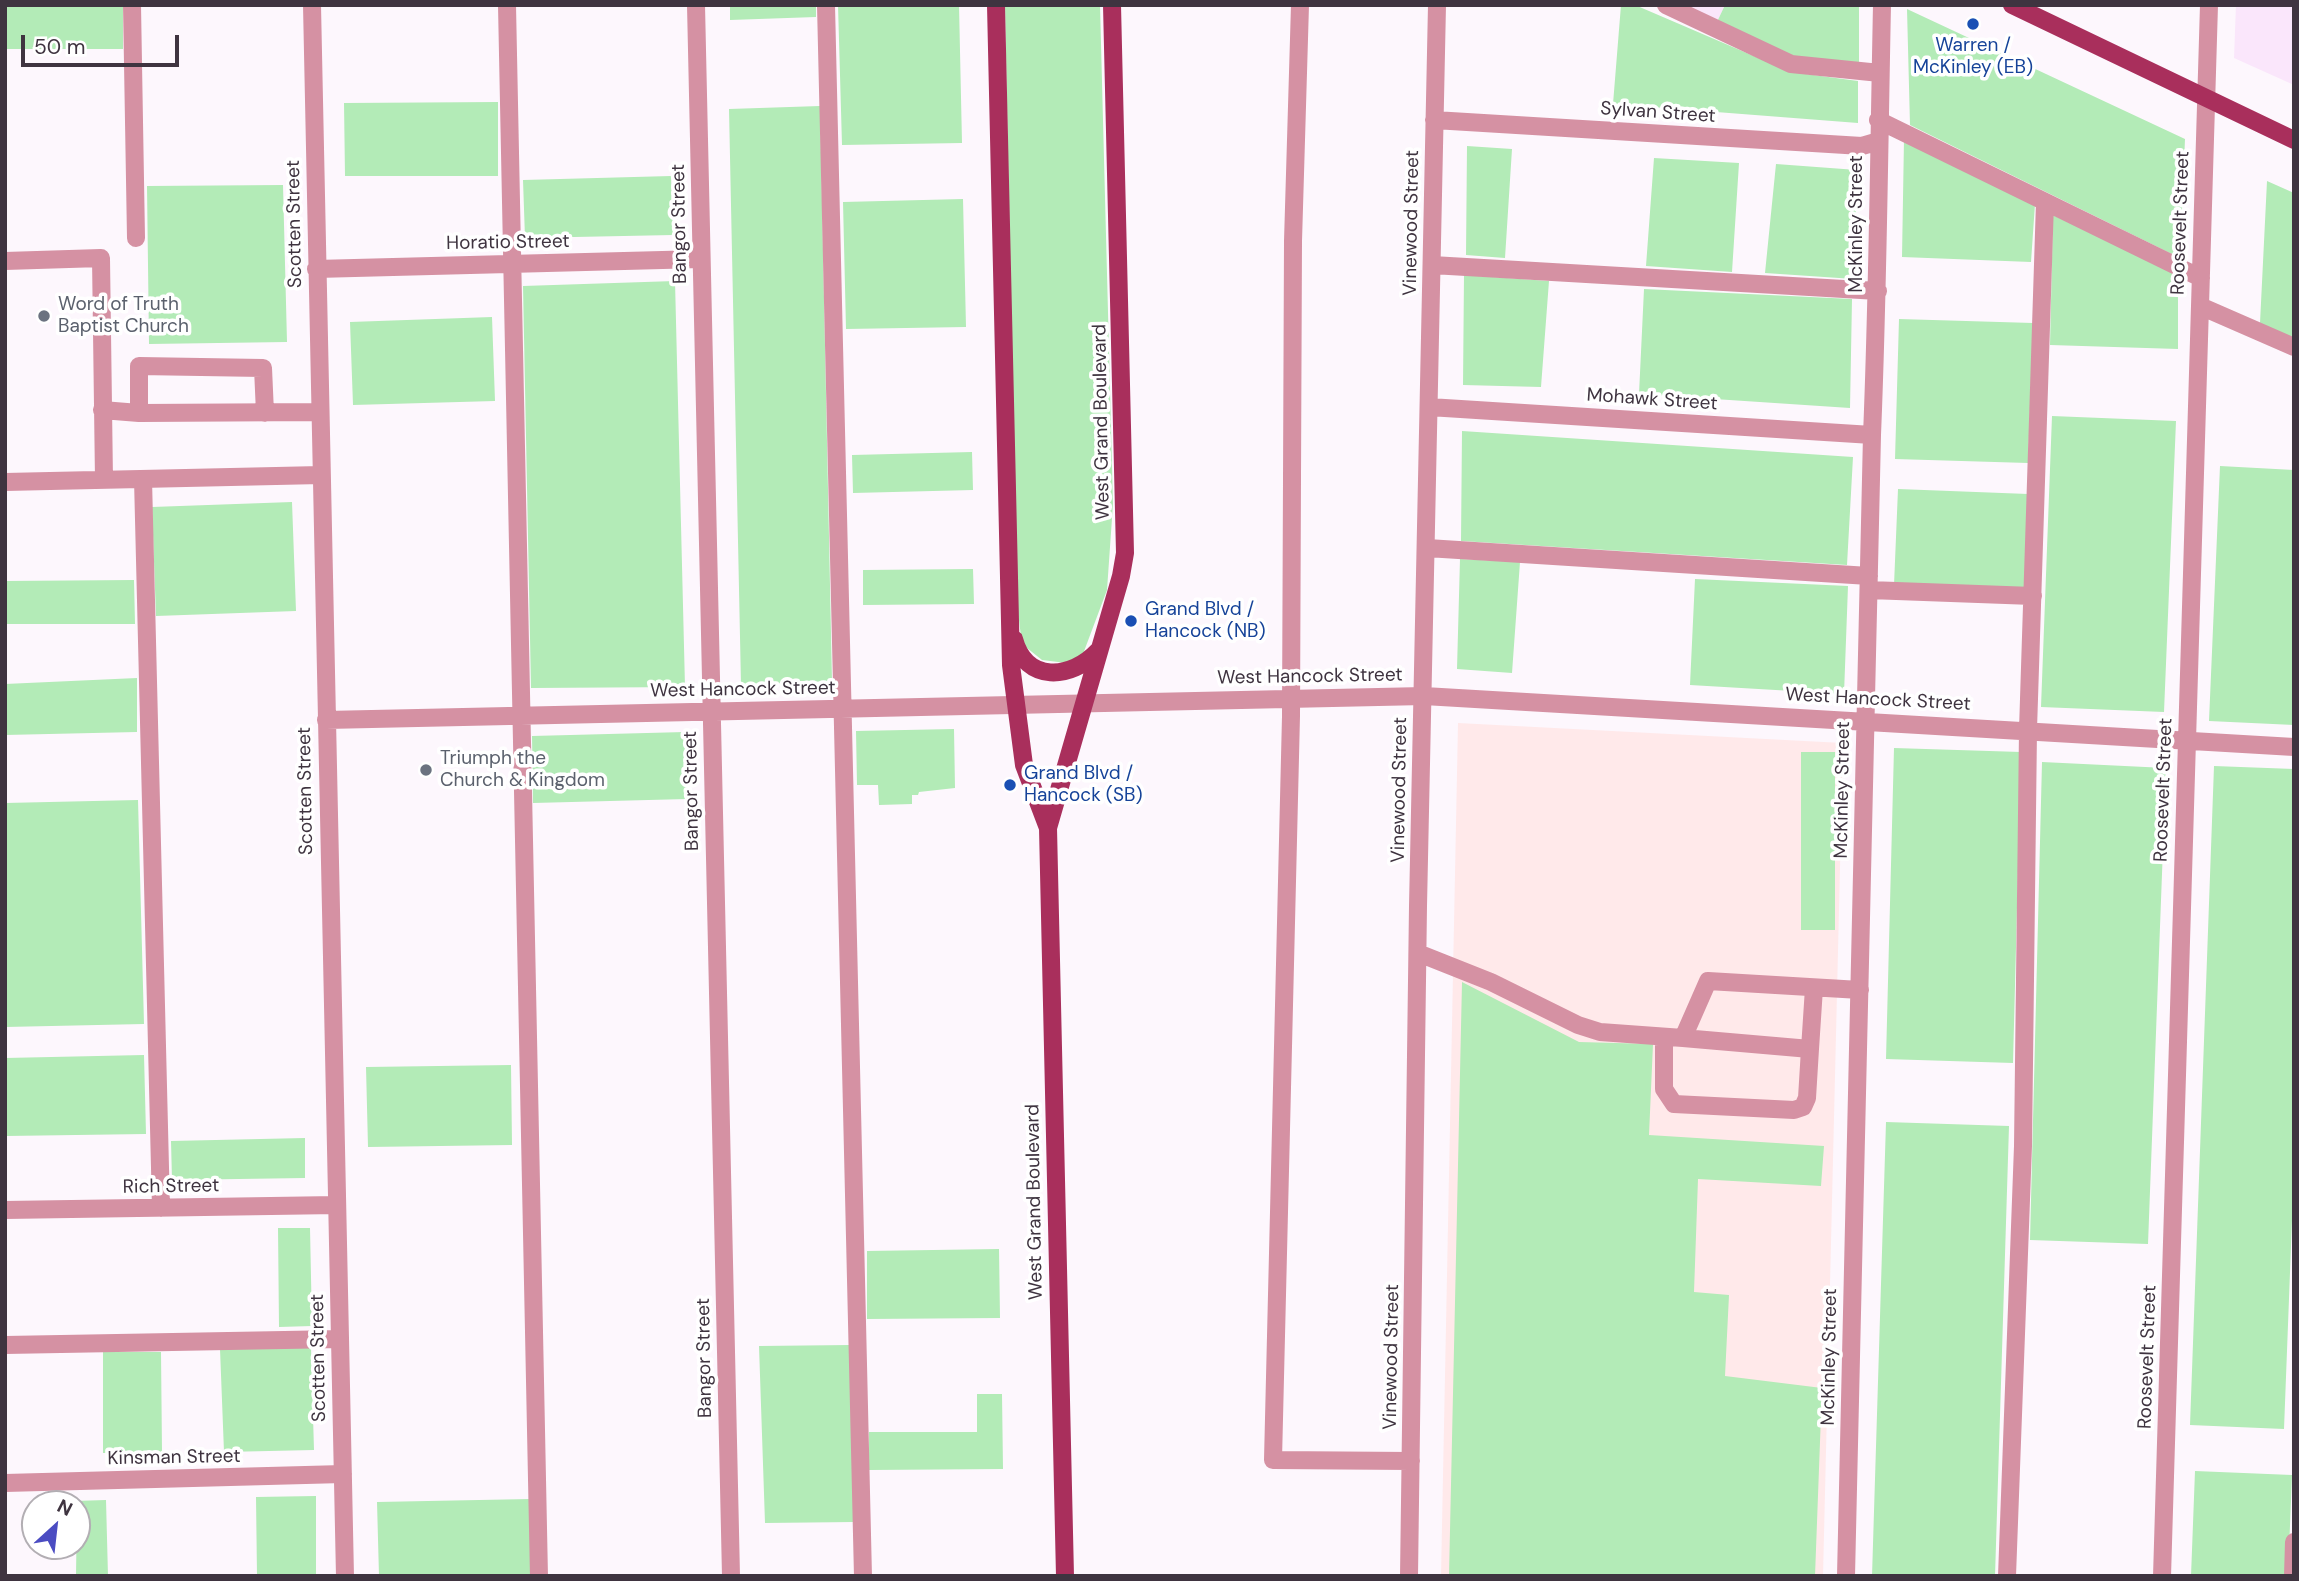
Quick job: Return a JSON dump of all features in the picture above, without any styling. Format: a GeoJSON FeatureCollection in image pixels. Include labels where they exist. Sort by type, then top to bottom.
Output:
{"type":"FeatureCollection","features":[{"type":"Feature","properties":{"kind":"main road","name":"West Grand Boulevard"},"geometry":{"type":"LineString","coordinates":[[996,5],[1011,665],[1024,765],[1048,828]]}},
{"type":"Feature","properties":{"kind":"main road","name":"West Grand Boulevard"},"geometry":{"type":"LineString","coordinates":[[1065,1576],[1048,828],[1121,576],[1126,530],[1112,5]]}},
{"type":"Feature","properties":{"kind":"main road"},"geometry":{"type":"LineString","coordinates":[[2012,5],[2294,140]]}},
{"type":"Feature","properties":{"kind":"main road"},"geometry":{"type":"LineString","coordinates":[[1010,622],[1024,662],[1039,671],[1057,672],[1079,668],[1100,647]]}},
{"type":"Feature","properties":{"kind":"street"},"geometry":{"type":"LineString","coordinates":[[132,5],[136,238]]}},
{"type":"Feature","properties":{"kind":"street","name":"Scotten Street"},"geometry":{"type":"LineString","coordinates":[[312,5],[345,1576]]}},
{"type":"Feature","properties":{"kind":"street"},"geometry":{"type":"LineString","coordinates":[[507,5],[539,1576]]}},
{"type":"Feature","properties":{"kind":"street","name":"Bangor Street"},"geometry":{"type":"LineString","coordinates":[[696,5],[731,1576]]}},
{"type":"Feature","properties":{"kind":"street"},"geometry":{"type":"LineString","coordinates":[[826,5],[863,1576]]}},
{"type":"Feature","properties":{"kind":"street"},"geometry":{"type":"LineString","coordinates":[[1300,5],[1293,255],[1292,699],[1273,1460],[1411,1461]]}},
{"type":"Feature","properties":{"kind":"street","name":"Vinewood Street"},"geometry":{"type":"LineString","coordinates":[[1409,1576],[1418,953],[1437,5]]}},
{"type":"Feature","properties":{"kind":"street"},"geometry":{"type":"LineString","coordinates":[[1666,5],[1791,64],[1880,73]]}},
{"type":"Feature","properties":{"kind":"street","name":"McKinley Street"},"geometry":{"type":"LineString","coordinates":[[1846,1576],[1872,435],[1878,291],[1878,120],[1882,5]]}},
{"type":"Feature","properties":{"kind":"street","name":"Roosevelt Street"},"geometry":{"type":"LineString","coordinates":[[2162,1576],[2209,5]]}},
{"type":"Feature","properties":{"kind":"street","name":"Sylvan Street"},"geometry":{"type":"LineString","coordinates":[[1434,120],[1861,146],[1879,141]]}},
{"type":"Feature","properties":{"kind":"street"},"geometry":{"type":"LineString","coordinates":[[1878,120],[2201,278]]}},
{"type":"Feature","properties":{"kind":"street"},"geometry":{"type":"LineString","coordinates":[[2007,1576],[2022,1146],[2028,730],[2045,202]]}},
{"type":"Feature","properties":{"kind":"street"},"geometry":{"type":"LineString","coordinates":[[5,261],[101,258],[104,480]]}},
{"type":"Feature","properties":{"kind":"street","name":"Horatio Street"},"geometry":{"type":"LineString","coordinates":[[316,269],[701,260]]}},
{"type":"Feature","properties":{"kind":"street"},"geometry":{"type":"LineString","coordinates":[[1432,265],[1878,291]]}},
{"type":"Feature","properties":{"kind":"street"},"geometry":{"type":"LineString","coordinates":[[2200,306],[2294,347]]}},
{"type":"Feature","properties":{"kind":"street"},"geometry":{"type":"LineString","coordinates":[[139,413],[139,366],[264,368],[265,413]]}},
{"type":"Feature","properties":{"kind":"street","name":"Mohawk Street"},"geometry":{"type":"LineString","coordinates":[[1429,407],[1872,435]]}},
{"type":"Feature","properties":{"kind":"street"},"geometry":{"type":"LineString","coordinates":[[102,411],[319,412]]}},
{"type":"Feature","properties":{"kind":"street"},"geometry":{"type":"LineString","coordinates":[[5,482],[321,475]]}},
{"type":"Feature","properties":{"kind":"street"},"geometry":{"type":"LineString","coordinates":[[143,479],[161,1208]]}},
{"type":"Feature","properties":{"kind":"street"},"geometry":{"type":"LineString","coordinates":[[1427,548],[2033,596]]}},
{"type":"Feature","properties":{"kind":"street","name":"West Hancock Street"},"geometry":{"type":"LineString","coordinates":[[326,720],[1424,696],[2294,747]]}},
{"type":"Feature","properties":{"kind":"street"},"geometry":{"type":"LineString","coordinates":[[1418,953],[1490,982],[1578,1025],[1600,1032],[1810,1049]]}},
{"type":"Feature","properties":{"kind":"street"},"geometry":{"type":"LineString","coordinates":[[1684,1038],[1708,981],[1860,990]]}},
{"type":"Feature","properties":{"kind":"street"},"geometry":{"type":"LineString","coordinates":[[1664,1038],[1664,1089],[1674,1104],[1794,1110],[1803,1107],[1807,1098],[1814,988]]}},
{"type":"Feature","properties":{"kind":"street","name":"Rich Street"},"geometry":{"type":"LineString","coordinates":[[5,1210],[337,1205]]}},
{"type":"Feature","properties":{"kind":"street"},"geometry":{"type":"LineString","coordinates":[[5,1345],[340,1339]]}},
{"type":"Feature","properties":{"kind":"street","name":"Kinsman Street"},"geometry":{"type":"LineString","coordinates":[[5,1483],[343,1474]]}},
{"type":"Feature","properties":{"kind":"street"},"geometry":{"type":"LineString","coordinates":[[2293,1576],[2294,1542]]}},
{"type":"Feature","properties":{"kind":"shaded area"},"geometry":{"type":"Polygon","coordinates":[[[1677,5],[1725,5],[1716,24],[1677,5]]]}},
{"type":"Feature","properties":{"kind":"shaded area"},"geometry":{"type":"Polygon","coordinates":[[[2236,5],[2294,5],[2294,85],[2234,58],[2236,5]]]}},
{"type":"Feature","properties":{"kind":"shaded area"},"geometry":{"type":"Polygon","coordinates":[[[1458,723],[1843,743],[1823,1576],[1441,1576],[1458,723]]]}},
{"type":"Feature","properties":{"kind":"green space"},"geometry":{"type":"Polygon","coordinates":[[[730,5],[816,5],[816,17],[730,20],[730,5]]]}},
{"type":"Feature","properties":{"kind":"green space"},"geometry":{"type":"Polygon","coordinates":[[[838,5],[959,5],[962,143],[842,145],[838,5]]]}},
{"type":"Feature","properties":{"kind":"green space"},"geometry":{"type":"Polygon","coordinates":[[[1005,5],[1100,5],[1113,504],[1107,590],[1083,654],[1066,663],[1042,660],[1022,644],[1017,605],[1005,5]]]}},
{"type":"Feature","properties":{"kind":"green space"},"geometry":{"type":"Polygon","coordinates":[[[1621,5],[1635,5],[1791,72],[1858,81],[1858,123],[1613,104],[1621,5]]]}},
{"type":"Feature","properties":{"kind":"green space"},"geometry":{"type":"Polygon","coordinates":[[[1725,5],[1859,5],[1859,63],[1783,55],[1716,24],[1725,5]]]}},
{"type":"Feature","properties":{"kind":"green space"},"geometry":{"type":"Polygon","coordinates":[[[5,6],[123,6],[123,49],[5,49],[5,6]]]}},
{"type":"Feature","properties":{"kind":"green space"},"geometry":{"type":"Polygon","coordinates":[[[1907,9],[2185,139],[2180,258],[1910,125],[1907,9]]]}},
{"type":"Feature","properties":{"kind":"green space"},"geometry":{"type":"Polygon","coordinates":[[[498,102],[498,176],[345,176],[344,103],[498,102]]]}},
{"type":"Feature","properties":{"kind":"green space"},"geometry":{"type":"Polygon","coordinates":[[[820,106],[832,681],[741,685],[729,109],[820,106]]]}},
{"type":"Feature","properties":{"kind":"green space"},"geometry":{"type":"Polygon","coordinates":[[[1904,139],[2035,204],[2031,262],[1902,257],[1904,139]]]}},
{"type":"Feature","properties":{"kind":"green space"},"geometry":{"type":"Polygon","coordinates":[[[1467,146],[1512,149],[1505,258],[1466,255],[1467,146]]]}},
{"type":"Feature","properties":{"kind":"green space"},"geometry":{"type":"Polygon","coordinates":[[[1654,158],[1739,163],[1732,272],[1646,266],[1654,158]]]}},
{"type":"Feature","properties":{"kind":"green space"},"geometry":{"type":"Polygon","coordinates":[[[1776,164],[1857,170],[1854,279],[1765,273],[1776,164]]]}},
{"type":"Feature","properties":{"kind":"green space"},"geometry":{"type":"Polygon","coordinates":[[[671,176],[673,235],[525,238],[523,180],[671,176]]]}},
{"type":"Feature","properties":{"kind":"green space"},"geometry":{"type":"Polygon","coordinates":[[[2267,181],[2294,193],[2294,339],[2260,323],[2267,181]]]}},
{"type":"Feature","properties":{"kind":"green space"},"geometry":{"type":"Polygon","coordinates":[[[283,185],[287,342],[149,344],[147,186],[283,185]]]}},
{"type":"Feature","properties":{"kind":"green space"},"geometry":{"type":"Polygon","coordinates":[[[963,199],[966,327],[846,329],[843,202],[963,199]]]}},
{"type":"Feature","properties":{"kind":"green space"},"geometry":{"type":"Polygon","coordinates":[[[2053,215],[2178,275],[2178,349],[2050,345],[2053,215]]]}},
{"type":"Feature","properties":{"kind":"green space"},"geometry":{"type":"Polygon","coordinates":[[[1464,275],[1549,281],[1541,387],[1463,385],[1464,275]]]}},
{"type":"Feature","properties":{"kind":"green space"},"geometry":{"type":"Polygon","coordinates":[[[675,281],[685,687],[531,688],[523,286],[675,281]]]}},
{"type":"Feature","properties":{"kind":"green space"},"geometry":{"type":"Polygon","coordinates":[[[1644,289],[1852,299],[1850,408],[1639,394],[1644,289]]]}},
{"type":"Feature","properties":{"kind":"green space"},"geometry":{"type":"Polygon","coordinates":[[[492,317],[495,401],[353,405],[350,322],[492,317]]]}},
{"type":"Feature","properties":{"kind":"green space"},"geometry":{"type":"Polygon","coordinates":[[[1899,319],[2033,323],[2028,463],[1895,459],[1899,319]]]}},
{"type":"Feature","properties":{"kind":"green space"},"geometry":{"type":"Polygon","coordinates":[[[2052,416],[2176,421],[2164,712],[2041,707],[2052,416]]]}},
{"type":"Feature","properties":{"kind":"green space"},"geometry":{"type":"Polygon","coordinates":[[[1462,431],[1853,457],[1847,565],[1461,541],[1462,431]]]}},
{"type":"Feature","properties":{"kind":"green space"},"geometry":{"type":"Polygon","coordinates":[[[972,452],[973,490],[853,493],[852,455],[972,452]]]}},
{"type":"Feature","properties":{"kind":"green space"},"geometry":{"type":"Polygon","coordinates":[[[2220,466],[2294,470],[2294,725],[2209,721],[2220,466]]]}},
{"type":"Feature","properties":{"kind":"green space"},"geometry":{"type":"Polygon","coordinates":[[[1898,489],[2028,494],[2025,590],[1894,585],[1898,489]]]}},
{"type":"Feature","properties":{"kind":"green space"},"geometry":{"type":"Polygon","coordinates":[[[292,502],[296,611],[156,616],[152,507],[292,502]]]}},
{"type":"Feature","properties":{"kind":"green space"},"geometry":{"type":"Polygon","coordinates":[[[1460,559],[1520,562],[1512,673],[1457,669],[1460,559]]]}},
{"type":"Feature","properties":{"kind":"green space"},"geometry":{"type":"Polygon","coordinates":[[[973,569],[974,604],[863,605],[863,570],[973,569]]]}},
{"type":"Feature","properties":{"kind":"green space"},"geometry":{"type":"Polygon","coordinates":[[[1695,579],[1848,586],[1844,694],[1690,685],[1695,579]]]}},
{"type":"Feature","properties":{"kind":"green space"},"geometry":{"type":"Polygon","coordinates":[[[134,580],[135,624],[5,624],[5,581],[134,580]]]}},
{"type":"Feature","properties":{"kind":"green space"},"geometry":{"type":"Polygon","coordinates":[[[137,678],[137,732],[5,735],[5,684],[137,678]]]}},
{"type":"Feature","properties":{"kind":"green space"},"geometry":{"type":"Polygon","coordinates":[[[954,729],[955,788],[919,792],[918,795],[912,795],[912,804],[879,805],[878,785],[857,785],[856,731],[954,729]]]}},
{"type":"Feature","properties":{"kind":"green space"},"geometry":{"type":"Polygon","coordinates":[[[685,732],[687,799],[533,803],[532,736],[685,732]]]}},
{"type":"Feature","properties":{"kind":"green space"},"geometry":{"type":"Polygon","coordinates":[[[1894,748],[2021,752],[2013,1063],[1886,1059],[1894,748]]]}},
{"type":"Feature","properties":{"kind":"green space"},"geometry":{"type":"Polygon","coordinates":[[[1801,752],[1835,752],[1835,930],[1801,930],[1801,752]]]}},
{"type":"Feature","properties":{"kind":"green space"},"geometry":{"type":"Polygon","coordinates":[[[2042,762],[2166,768],[2148,1244],[2030,1240],[2042,762]]]}},
{"type":"Feature","properties":{"kind":"green space"},"geometry":{"type":"Polygon","coordinates":[[[2214,766],[2294,769],[2294,1168],[2284,1429],[2190,1425],[2214,766]]]}},
{"type":"Feature","properties":{"kind":"green space"},"geometry":{"type":"Polygon","coordinates":[[[138,800],[144,1024],[5,1027],[5,803],[138,800]]]}},
{"type":"Feature","properties":{"kind":"green space"},"geometry":{"type":"Polygon","coordinates":[[[1462,982],[1579,1042],[1653,1044],[1649,1135],[1824,1146],[1821,1186],[1698,1179],[1694,1292],[1729,1295],[1725,1376],[1822,1388],[1815,1576],[1449,1576],[1462,982]]]}},
{"type":"Feature","properties":{"kind":"green space"},"geometry":{"type":"Polygon","coordinates":[[[144,1055],[146,1134],[6,1136],[5,1058],[144,1055]]]}},
{"type":"Feature","properties":{"kind":"green space"},"geometry":{"type":"Polygon","coordinates":[[[511,1065],[512,1145],[368,1147],[366,1067],[511,1065]]]}},
{"type":"Feature","properties":{"kind":"green space"},"geometry":{"type":"Polygon","coordinates":[[[1886,1122],[2009,1126],[1995,1576],[1872,1576],[1886,1122]]]}},
{"type":"Feature","properties":{"kind":"green space"},"geometry":{"type":"Polygon","coordinates":[[[305,1138],[305,1178],[172,1180],[171,1141],[305,1138]]]}},
{"type":"Feature","properties":{"kind":"green space"},"geometry":{"type":"Polygon","coordinates":[[[278,1228],[310,1228],[312,1326],[279,1327],[278,1228]]]}},
{"type":"Feature","properties":{"kind":"green space"},"geometry":{"type":"Polygon","coordinates":[[[999,1249],[1000,1318],[867,1319],[867,1251],[999,1249]]]}},
{"type":"Feature","properties":{"kind":"green space"},"geometry":{"type":"Polygon","coordinates":[[[850,1345],[854,1522],[765,1523],[759,1346],[850,1345]]]}},
{"type":"Feature","properties":{"kind":"green space"},"geometry":{"type":"Polygon","coordinates":[[[311,1347],[314,1450],[224,1452],[220,1349],[311,1347]]]}},
{"type":"Feature","properties":{"kind":"green space"},"geometry":{"type":"Polygon","coordinates":[[[103,1352],[161,1352],[162,1452],[103,1453],[103,1352]]]}},
{"type":"Feature","properties":{"kind":"green space"},"geometry":{"type":"Polygon","coordinates":[[[977,1394],[1002,1394],[1003,1469],[869,1470],[869,1432],[977,1432],[977,1394]]]}},
{"type":"Feature","properties":{"kind":"green space"},"geometry":{"type":"Polygon","coordinates":[[[2195,1471],[2292,1475],[2288,1576],[2191,1576],[2195,1471]]]}},
{"type":"Feature","properties":{"kind":"green space"},"geometry":{"type":"Polygon","coordinates":[[[316,1496],[316,1576],[257,1576],[256,1497],[316,1496]]]}},
{"type":"Feature","properties":{"kind":"green space"},"geometry":{"type":"Polygon","coordinates":[[[530,1499],[531,1576],[379,1576],[377,1502],[530,1499]]]}},
{"type":"Feature","properties":{"kind":"green space"},"geometry":{"type":"Polygon","coordinates":[[[91,1500],[106,1500],[108,1576],[76,1576],[76,1560],[91,1560],[91,1500]]]}},
{"type":"Feature","properties":{"kind":"place","name":"Warren / McKinley (EB)"},"geometry":{"type":"Point","coordinates":[1973,24]}},
{"type":"Feature","properties":{"kind":"place","name":"Word of Truth Baptist Church"},"geometry":{"type":"Point","coordinates":[44,316]}},
{"type":"Feature","properties":{"kind":"place","name":"Grand Blvd / Hancock (NB)"},"geometry":{"type":"Point","coordinates":[1131,621]}},
{"type":"Feature","properties":{"kind":"place","name":"Triumph the Church & Kingdom"},"geometry":{"type":"Point","coordinates":[426,770]}},
{"type":"Feature","properties":{"kind":"place","name":"Grand Blvd / Hancock (SB)"},"geometry":{"type":"Point","coordinates":[1010,785]}}]}
